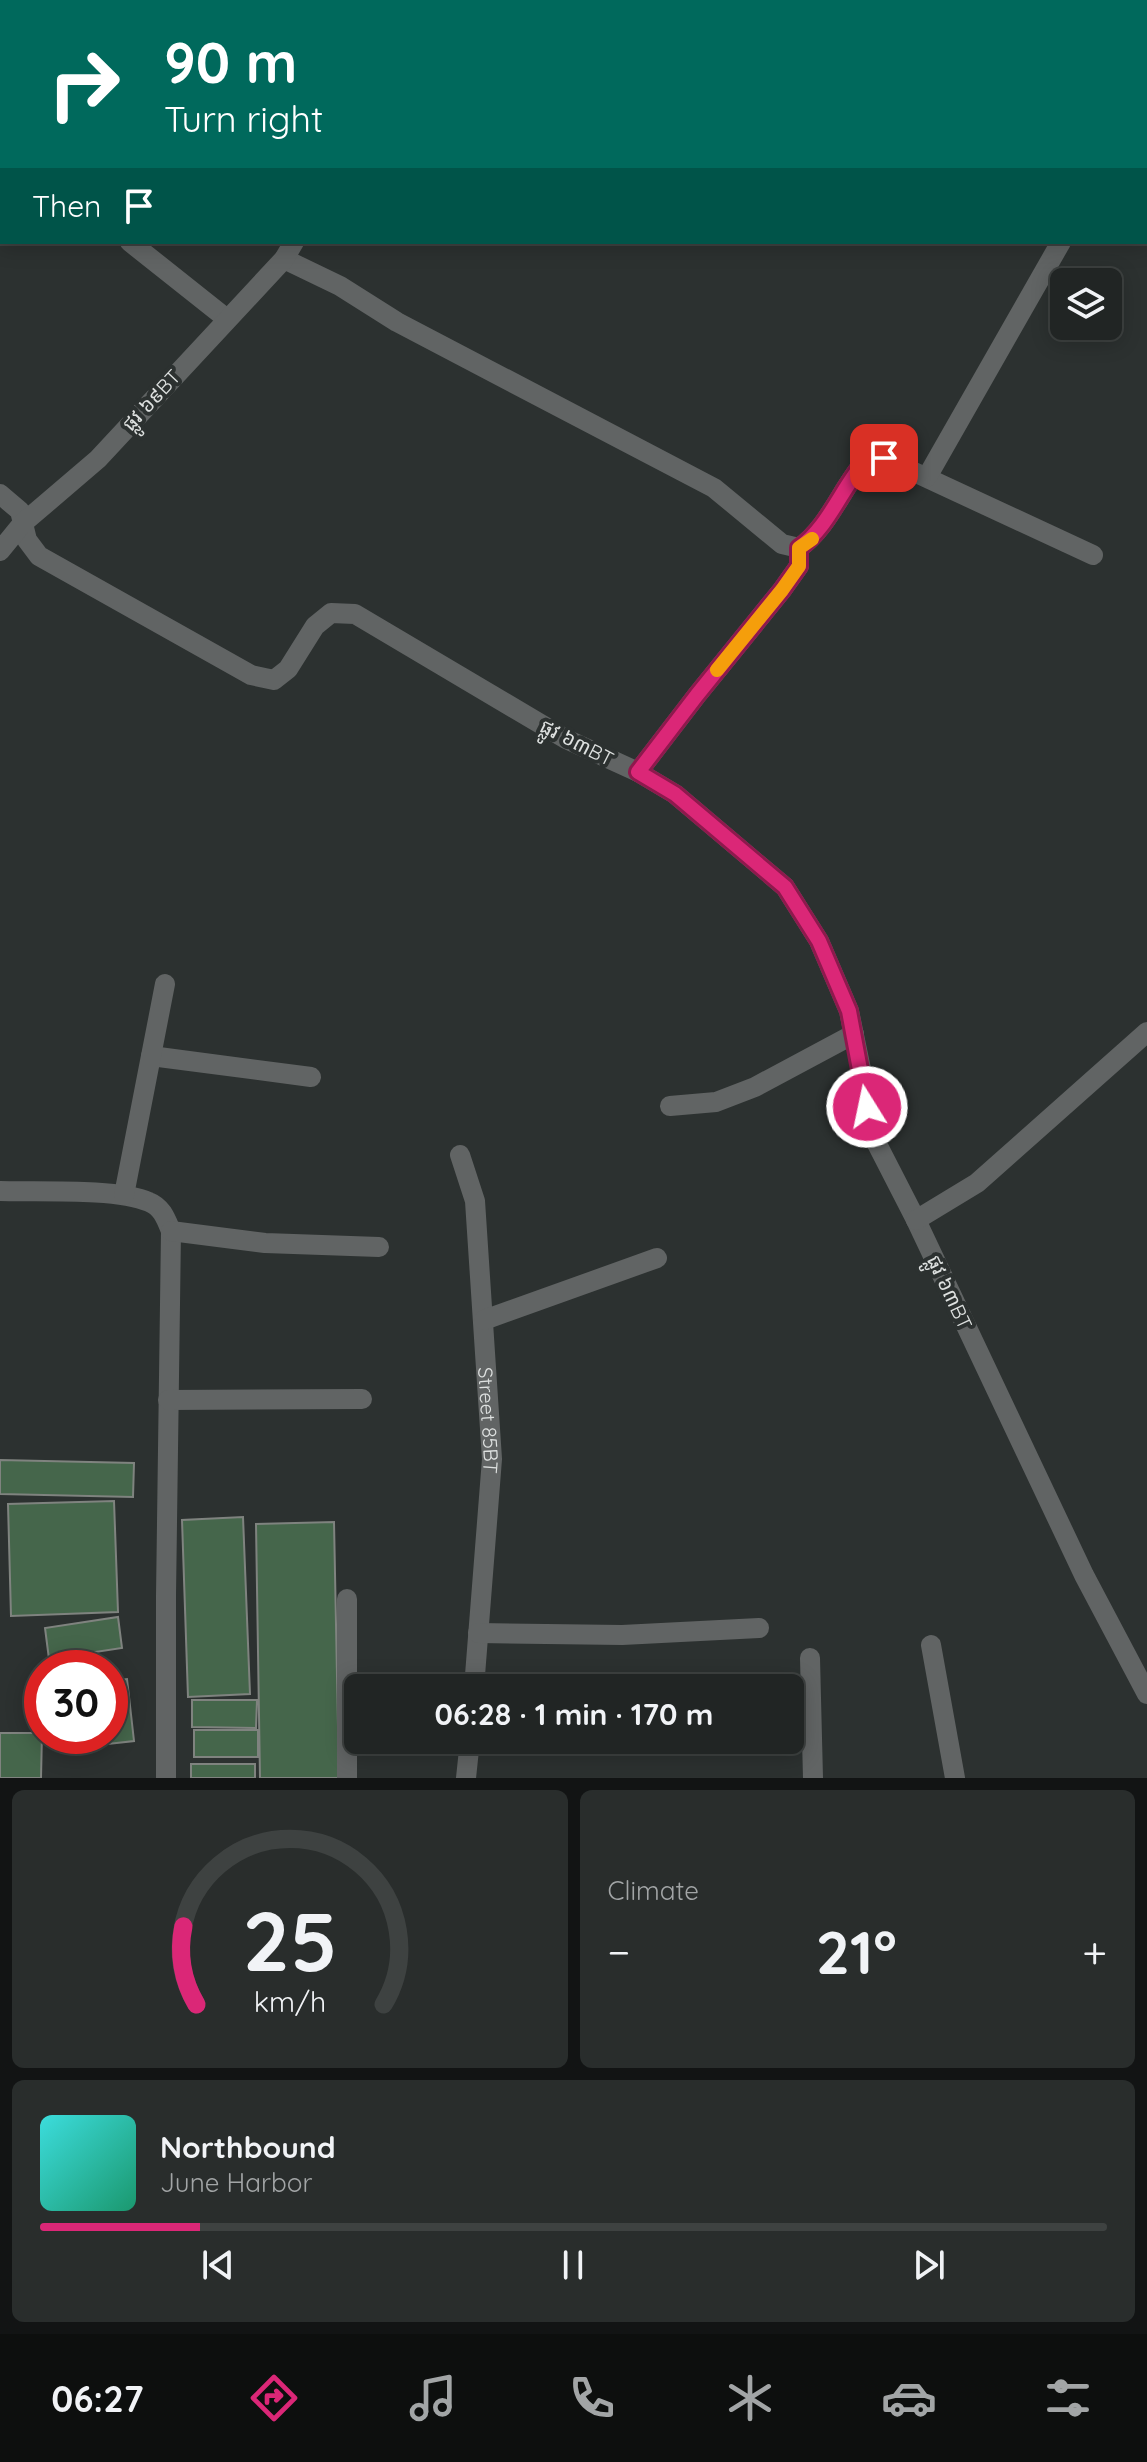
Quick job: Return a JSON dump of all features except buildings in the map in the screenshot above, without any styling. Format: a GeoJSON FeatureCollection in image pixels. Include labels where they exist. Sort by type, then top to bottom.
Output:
{"type":"FeatureCollection","features":[{"type":"Feature","properties":{"kind":"street"},"geometry":{"type":"LineString","coordinates":[[133,244],[227,319]]}},
{"type":"Feature","properties":{"kind":"street"},"geometry":{"type":"LineString","coordinates":[[927,477],[1060,244]]}},
{"type":"Feature","properties":{"kind":"street"},"geometry":{"type":"LineString","coordinates":[[289,250],[397,322],[714,488],[782,544],[799,548],[813,538],[852,476],[866,460],[884,458],[1093,555]]}},
{"type":"Feature","properties":{"kind":"street","name":"ផ្លូវ ៦៩BT"},"geometry":{"type":"LineString","coordinates":[[0,551],[22,524],[98,459],[289,250]]}},
{"type":"Feature","properties":{"kind":"street","name":"ផ្លូវ ៦៣BT"},"geometry":{"type":"LineString","coordinates":[[0,494],[20,511],[27,540],[39,556],[251,675],[274,680],[288,669],[315,626],[331,613],[355,614],[566,739],[638,772],[675,794],[785,887],[819,941],[849,1011],[876,1142],[1084,1575],[1147,1694]]}},
{"type":"Feature","properties":{"kind":"street"},"geometry":{"type":"LineString","coordinates":[[638,772],[782,590],[799,566],[799,548]]}},
{"type":"Feature","properties":{"kind":"street"},"geometry":{"type":"LineString","coordinates":[[124,1195],[165,984]]}},
{"type":"Feature","properties":{"kind":"street"},"geometry":{"type":"LineString","coordinates":[[916,1220],[977,1183],[1147,1032]]}},
{"type":"Feature","properties":{"kind":"street"},"geometry":{"type":"LineString","coordinates":[[670,1106],[716,1102],[742,1092],[854,1034]]}},
{"type":"Feature","properties":{"kind":"street"},"geometry":{"type":"LineString","coordinates":[[151,1056],[311,1077]]}},
{"type":"Feature","properties":{"kind":"street","name":"Street 85BT"},"geometry":{"type":"LineString","coordinates":[[460,1155],[475,1201],[492,1459],[475,1674]]}},
{"type":"Feature","properties":{"kind":"street"},"geometry":{"type":"LineString","coordinates":[[0,1191],[124,1195],[152,1203],[164,1214],[171,1231],[166,1778]]}},
{"type":"Feature","properties":{"kind":"street"},"geometry":{"type":"LineString","coordinates":[[171,1231],[265,1243],[379,1247]]}},
{"type":"Feature","properties":{"kind":"street"},"geometry":{"type":"LineString","coordinates":[[484,1320],[657,1258]]}},
{"type":"Feature","properties":{"kind":"street"},"geometry":{"type":"LineString","coordinates":[[168,1400],[362,1399]]}},
{"type":"Feature","properties":{"kind":"street"},"geometry":{"type":"LineString","coordinates":[[347,1599],[347,1778]]}},
{"type":"Feature","properties":{"kind":"street"},"geometry":{"type":"LineString","coordinates":[[478,1633],[622,1635],[759,1628]]}},
{"type":"Feature","properties":{"kind":"street"},"geometry":{"type":"LineString","coordinates":[[931,1645],[955,1778]]}},
{"type":"Feature","properties":{"kind":"street"},"geometry":{"type":"LineString","coordinates":[[810,1658],[813,1778]]}},
{"type":"Feature","properties":{"kind":"street"},"geometry":{"type":"LineString","coordinates":[[466,1778],[469,1754]]}},
{"type":"Feature","properties":{"kind":"slow traffic"},"geometry":{"type":"LineString","coordinates":[[717,670],[782,590],[799,566],[799,548],[812,539]]}},
{"type":"Feature","properties":{"kind":"route"},"geometry":{"type":"LineString","coordinates":[[867,1107],[849,1011],[819,941],[785,887],[675,794],[638,772],[782,590],[799,566],[799,548],[813,538],[852,476],[866,460],[884,458]]}}]}
